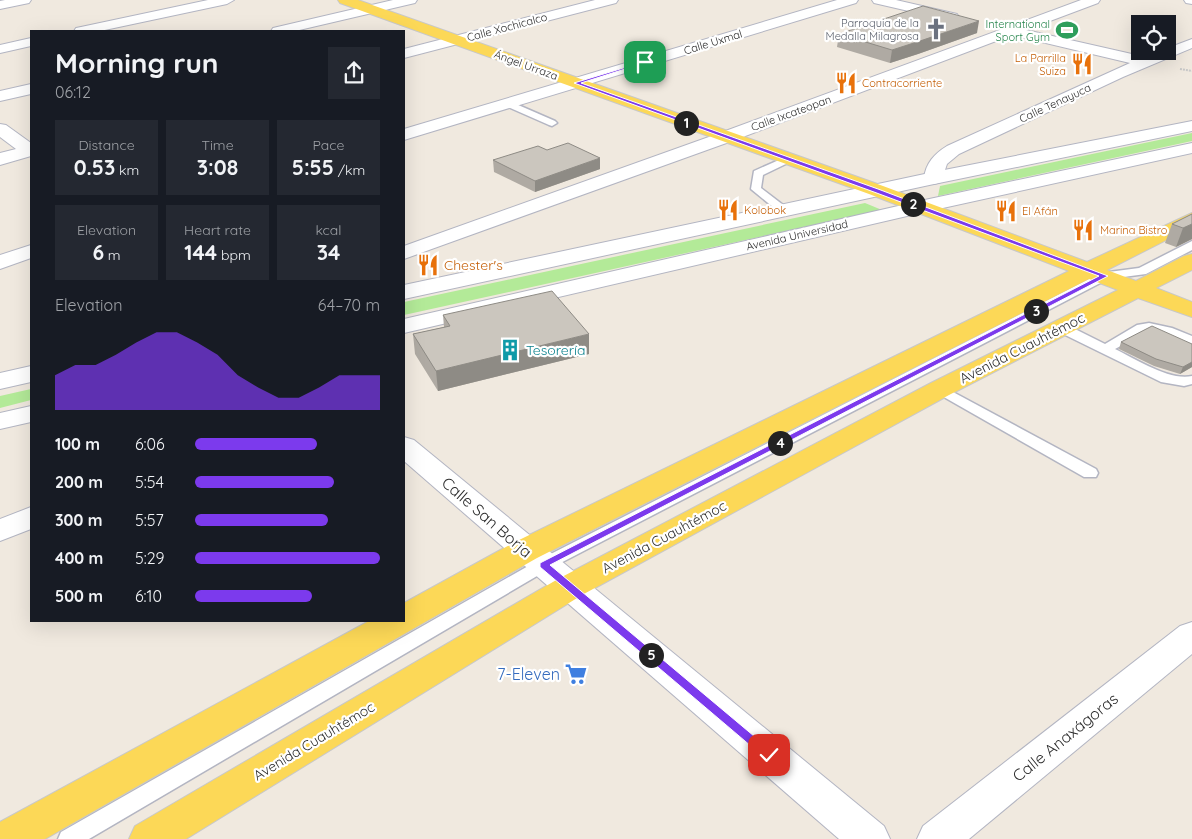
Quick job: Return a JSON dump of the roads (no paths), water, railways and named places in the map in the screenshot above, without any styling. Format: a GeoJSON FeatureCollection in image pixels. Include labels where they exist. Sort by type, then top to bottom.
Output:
{"type":"FeatureCollection","features":[{"type":"Feature","properties":{"kind":"main road","name":"Ángel Urraza"},"geometry":{"type":"LineString","coordinates":[[345,0],[920,207]]}},
{"type":"Feature","properties":{"kind":"main road"},"geometry":{"type":"LineString","coordinates":[[920,207],[1192,310]]}},
{"type":"Feature","properties":{"kind":"main road"},"geometry":{"type":"LineString","coordinates":[[405,618],[534,558],[1098,273],[1192,219]]}},
{"type":"Feature","properties":{"kind":"main road","name":"Avenida Cuauhtémoc"},"geometry":{"type":"LineString","coordinates":[[150,839],[570,586],[940,389],[1192,261]]}},
{"type":"Feature","properties":{"kind":"main road"},"geometry":{"type":"LineString","coordinates":[[7,839],[396,622]]}},
{"type":"Feature","properties":{"kind":"street"},"geometry":{"type":"LineString","coordinates":[[0,5],[24,0]]}},
{"type":"Feature","properties":{"kind":"street"},"geometry":{"type":"LineString","coordinates":[[86,30],[227,0]]}},
{"type":"Feature","properties":{"kind":"street"},"geometry":{"type":"LineString","coordinates":[[282,30],[410,0]]}},
{"type":"Feature","properties":{"kind":"street","name":"Calle Xochicalco"},"geometry":{"type":"LineString","coordinates":[[405,54],[611,0]]}},
{"type":"Feature","properties":{"kind":"street","name":"Calle Uxmal"},"geometry":{"type":"LineString","coordinates":[[405,135],[851,0]]}},
{"type":"Feature","properties":{"kind":"street"},"geometry":{"type":"LineString","coordinates":[[879,0],[964,20]]}},
{"type":"Feature","properties":{"kind":"street","name":"Calle Ixcateopan"},"geometry":{"type":"LineString","coordinates":[[405,253],[726,137],[1093,0]]}},
{"type":"Feature","properties":{"kind":"street"},"geometry":{"type":"LineString","coordinates":[[983,24],[1146,62]]}},
{"type":"Feature","properties":{"kind":"street"},"geometry":{"type":"LineString","coordinates":[[0,48],[30,42]]}},
{"type":"Feature","properties":{"kind":"street","name":"Calle Tenayuca"},"geometry":{"type":"LineString","coordinates":[[934,178],[935,167],[942,157],[953,150],[1192,43]]}},
{"type":"Feature","properties":{"kind":"street"},"geometry":{"type":"LineString","coordinates":[[0,96],[30,89]]}},
{"type":"Feature","properties":{"kind":"street","name":"Avenida Universidad"},"geometry":{"type":"LineString","coordinates":[[405,292],[876,190],[1192,126]]}},
{"type":"Feature","properties":{"kind":"street"},"geometry":{"type":"LineString","coordinates":[[0,129],[30,149]]}},
{"type":"Feature","properties":{"kind":"street","name":"Avenida Universidad"},"geometry":{"type":"LineString","coordinates":[[405,326],[920,207],[1192,148]]}},
{"type":"Feature","properties":{"kind":"street"},"geometry":{"type":"LineString","coordinates":[[0,159],[30,150]]}},
{"type":"Feature","properties":{"kind":"street"},"geometry":{"type":"LineString","coordinates":[[0,262],[30,251]]}},
{"type":"Feature","properties":{"kind":"street"},"geometry":{"type":"LineString","coordinates":[[0,381],[30,374]]}},
{"type":"Feature","properties":{"kind":"street"},"geometry":{"type":"LineString","coordinates":[[0,421],[30,414]]}},
{"type":"Feature","properties":{"kind":"street","name":"Calle San Borja"},"geometry":{"type":"LineString","coordinates":[[405,447],[534,558],[570,586],[869,839]]}},
{"type":"Feature","properties":{"kind":"street"},"geometry":{"type":"LineString","coordinates":[[0,531],[30,518]]}},
{"type":"Feature","properties":{"kind":"street","name":"Calle Anaxágoras"},"geometry":{"type":"LineString","coordinates":[[938,839],[1192,635]]}},
{"type":"Feature","properties":{"kind":"lane"},"geometry":{"type":"LineString","coordinates":[[509,104],[552,122]]}},
{"type":"Feature","properties":{"kind":"lane"},"geometry":{"type":"LineString","coordinates":[[783,210],[756,189],[758,173],[788,159]]}},
{"type":"Feature","properties":{"kind":"lane"},"geometry":{"type":"LineString","coordinates":[[1098,273],[1192,225]]}},
{"type":"Feature","properties":{"kind":"lane"},"geometry":{"type":"LineString","coordinates":[[1098,273],[1142,271],[1192,245]]}},
{"type":"Feature","properties":{"kind":"lane"},"geometry":{"type":"LineString","coordinates":[[1105,349],[1142,328],[1148,327],[1167,330],[1192,341]]}},
{"type":"Feature","properties":{"kind":"lane"},"geometry":{"type":"LineString","coordinates":[[1062,328],[1166,379],[1184,382],[1192,380]]}},
{"type":"Feature","properties":{"kind":"lane"},"geometry":{"type":"LineString","coordinates":[[940,389],[1090,473]]}},
{"type":"Feature","properties":{"kind":"lane"},"geometry":{"type":"LineString","coordinates":[[68,839],[534,558]]}},
{"type":"Feature","properties":{"kind":"place","name":"Parroquia de la Medalla Milagrosa"},"geometry":{"type":"Point","coordinates":[936,29]}},
{"type":"Feature","properties":{"kind":"place","name":"International Sport Gym"},"geometry":{"type":"Point","coordinates":[1067,30]}},
{"type":"Feature","properties":{"kind":"place","name":"La Parrilla Suiza"},"geometry":{"type":"Point","coordinates":[1082,64]}},
{"type":"Feature","properties":{"kind":"place","name":"Contracorriente"},"geometry":{"type":"Point","coordinates":[846,83]}},
{"type":"Feature","properties":{"kind":"place","name":"Kolobok"},"geometry":{"type":"Point","coordinates":[728,210]}},
{"type":"Feature","properties":{"kind":"place","name":"El Afán"},"geometry":{"type":"Point","coordinates":[1006,211]}},
{"type":"Feature","properties":{"kind":"place","name":"Marina Bistro"},"geometry":{"type":"Point","coordinates":[1083,230]}},
{"type":"Feature","properties":{"kind":"place","name":"Chester's"},"geometry":{"type":"Point","coordinates":[428,265]}},
{"type":"Feature","properties":{"kind":"place","name":"Tesorería"},"geometry":{"type":"Point","coordinates":[510,350]}},
{"type":"Feature","properties":{"kind":"place","name":"7-Eleven"},"geometry":{"type":"Point","coordinates":[576,674]}}]}
